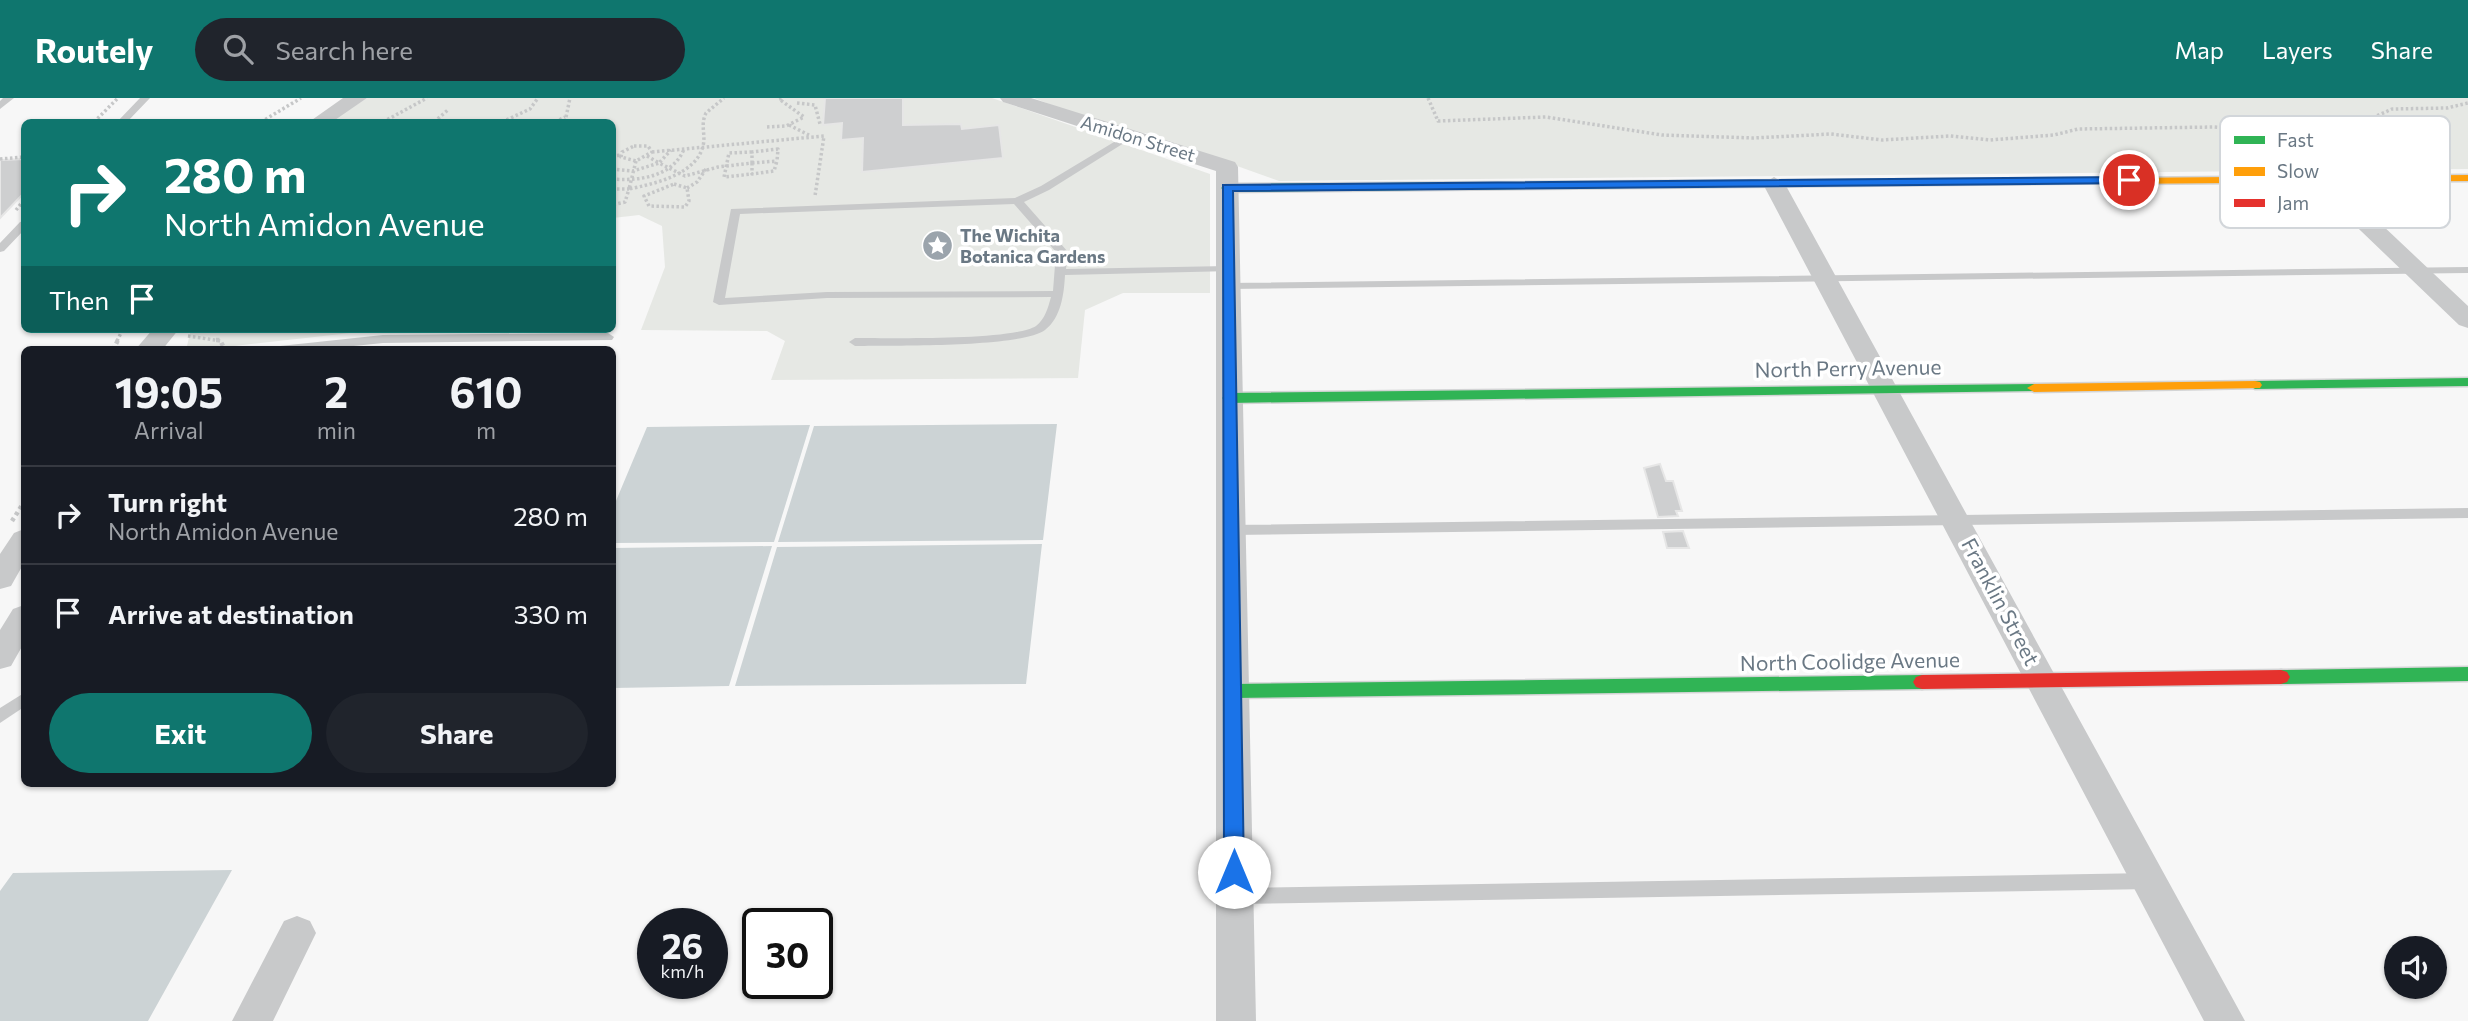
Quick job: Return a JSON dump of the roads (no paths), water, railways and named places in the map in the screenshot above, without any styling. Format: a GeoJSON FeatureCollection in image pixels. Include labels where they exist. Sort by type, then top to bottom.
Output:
{"type":"FeatureCollection","features":[{"type":"Feature","properties":{"kind":"street"},"geometry":{"type":"LineString","coordinates":[[324,119],[357,98]]}},
{"type":"Feature","properties":{"kind":"street","name":"Amidon Street"},"geometry":{"type":"LineString","coordinates":[[1010,98],[1129,136],[1227,177]]}},
{"type":"Feature","properties":{"kind":"street"},"geometry":{"type":"LineString","coordinates":[[1236,1021],[1233,530],[1227,177],[1774,184],[2220,179]]}},
{"type":"Feature","properties":{"kind":"street"},"geometry":{"type":"LineString","coordinates":[[2450,177],[2468,177]]}},
{"type":"Feature","properties":{"kind":"street","name":"Franklin Street"},"geometry":{"type":"LineString","coordinates":[[1774,184],[2225,1021]]}},
{"type":"Feature","properties":{"kind":"street"},"geometry":{"type":"LineString","coordinates":[[2372,228],[2468,320]]}},
{"type":"Feature","properties":{"kind":"street"},"geometry":{"type":"LineString","coordinates":[[152,346],[163,333]]}},
{"type":"Feature","properties":{"kind":"street","name":"North Perry Avenue"},"geometry":{"type":"LineString","coordinates":[[1229,398],[2468,382]]}},
{"type":"Feature","properties":{"kind":"street"},"geometry":{"type":"LineString","coordinates":[[0,578],[21,545]]}},
{"type":"Feature","properties":{"kind":"street"},"geometry":{"type":"LineString","coordinates":[[0,657],[21,622]]}},
{"type":"Feature","properties":{"kind":"street","name":"North Coolidge Avenue"},"geometry":{"type":"LineString","coordinates":[[1233,691],[2468,674]]}},
{"type":"Feature","properties":{"kind":"street"},"geometry":{"type":"LineString","coordinates":[[252,1021],[297,933]]}},
{"type":"Feature","properties":{"kind":"lane"},"geometry":{"type":"LineString","coordinates":[[0,106],[9,98]]}},
{"type":"Feature","properties":{"kind":"lane"},"geometry":{"type":"LineString","coordinates":[[125,119],[145,98]]}},
{"type":"Feature","properties":{"kind":"lane"},"geometry":{"type":"LineString","coordinates":[[1058,294],[827,295],[719,302],[735,211],[1017,201],[1045,188],[1129,136]]}},
{"type":"Feature","properties":{"kind":"lane"},"geometry":{"type":"LineString","coordinates":[[855,342],[995,337],[1036,330],[1052,315],[1058,294],[1062,252],[1017,201]]}},
{"type":"Feature","properties":{"kind":"lane"},"geometry":{"type":"LineString","coordinates":[[0,249],[21,227]]}},
{"type":"Feature","properties":{"kind":"lane"},"geometry":{"type":"LineString","coordinates":[[1060,272],[1228,277],[1825,279],[2468,270]]}},
{"type":"Feature","properties":{"kind":"lane"},"geometry":{"type":"LineString","coordinates":[[317,346],[383,339],[608,337]]}},
{"type":"Feature","properties":{"kind":"lane"},"geometry":{"type":"LineString","coordinates":[[1233,530],[2468,513]]}},
{"type":"Feature","properties":{"kind":"lane"},"geometry":{"type":"LineString","coordinates":[[0,717],[21,701]]}},
{"type":"Feature","properties":{"kind":"lane"},"geometry":{"type":"LineString","coordinates":[[1234,896],[2150,881]]}},
{"type":"Feature","properties":{"kind":"place","name":"The Wichita Botanica Gardens"},"geometry":{"type":"Point","coordinates":[937,246]}}]}
